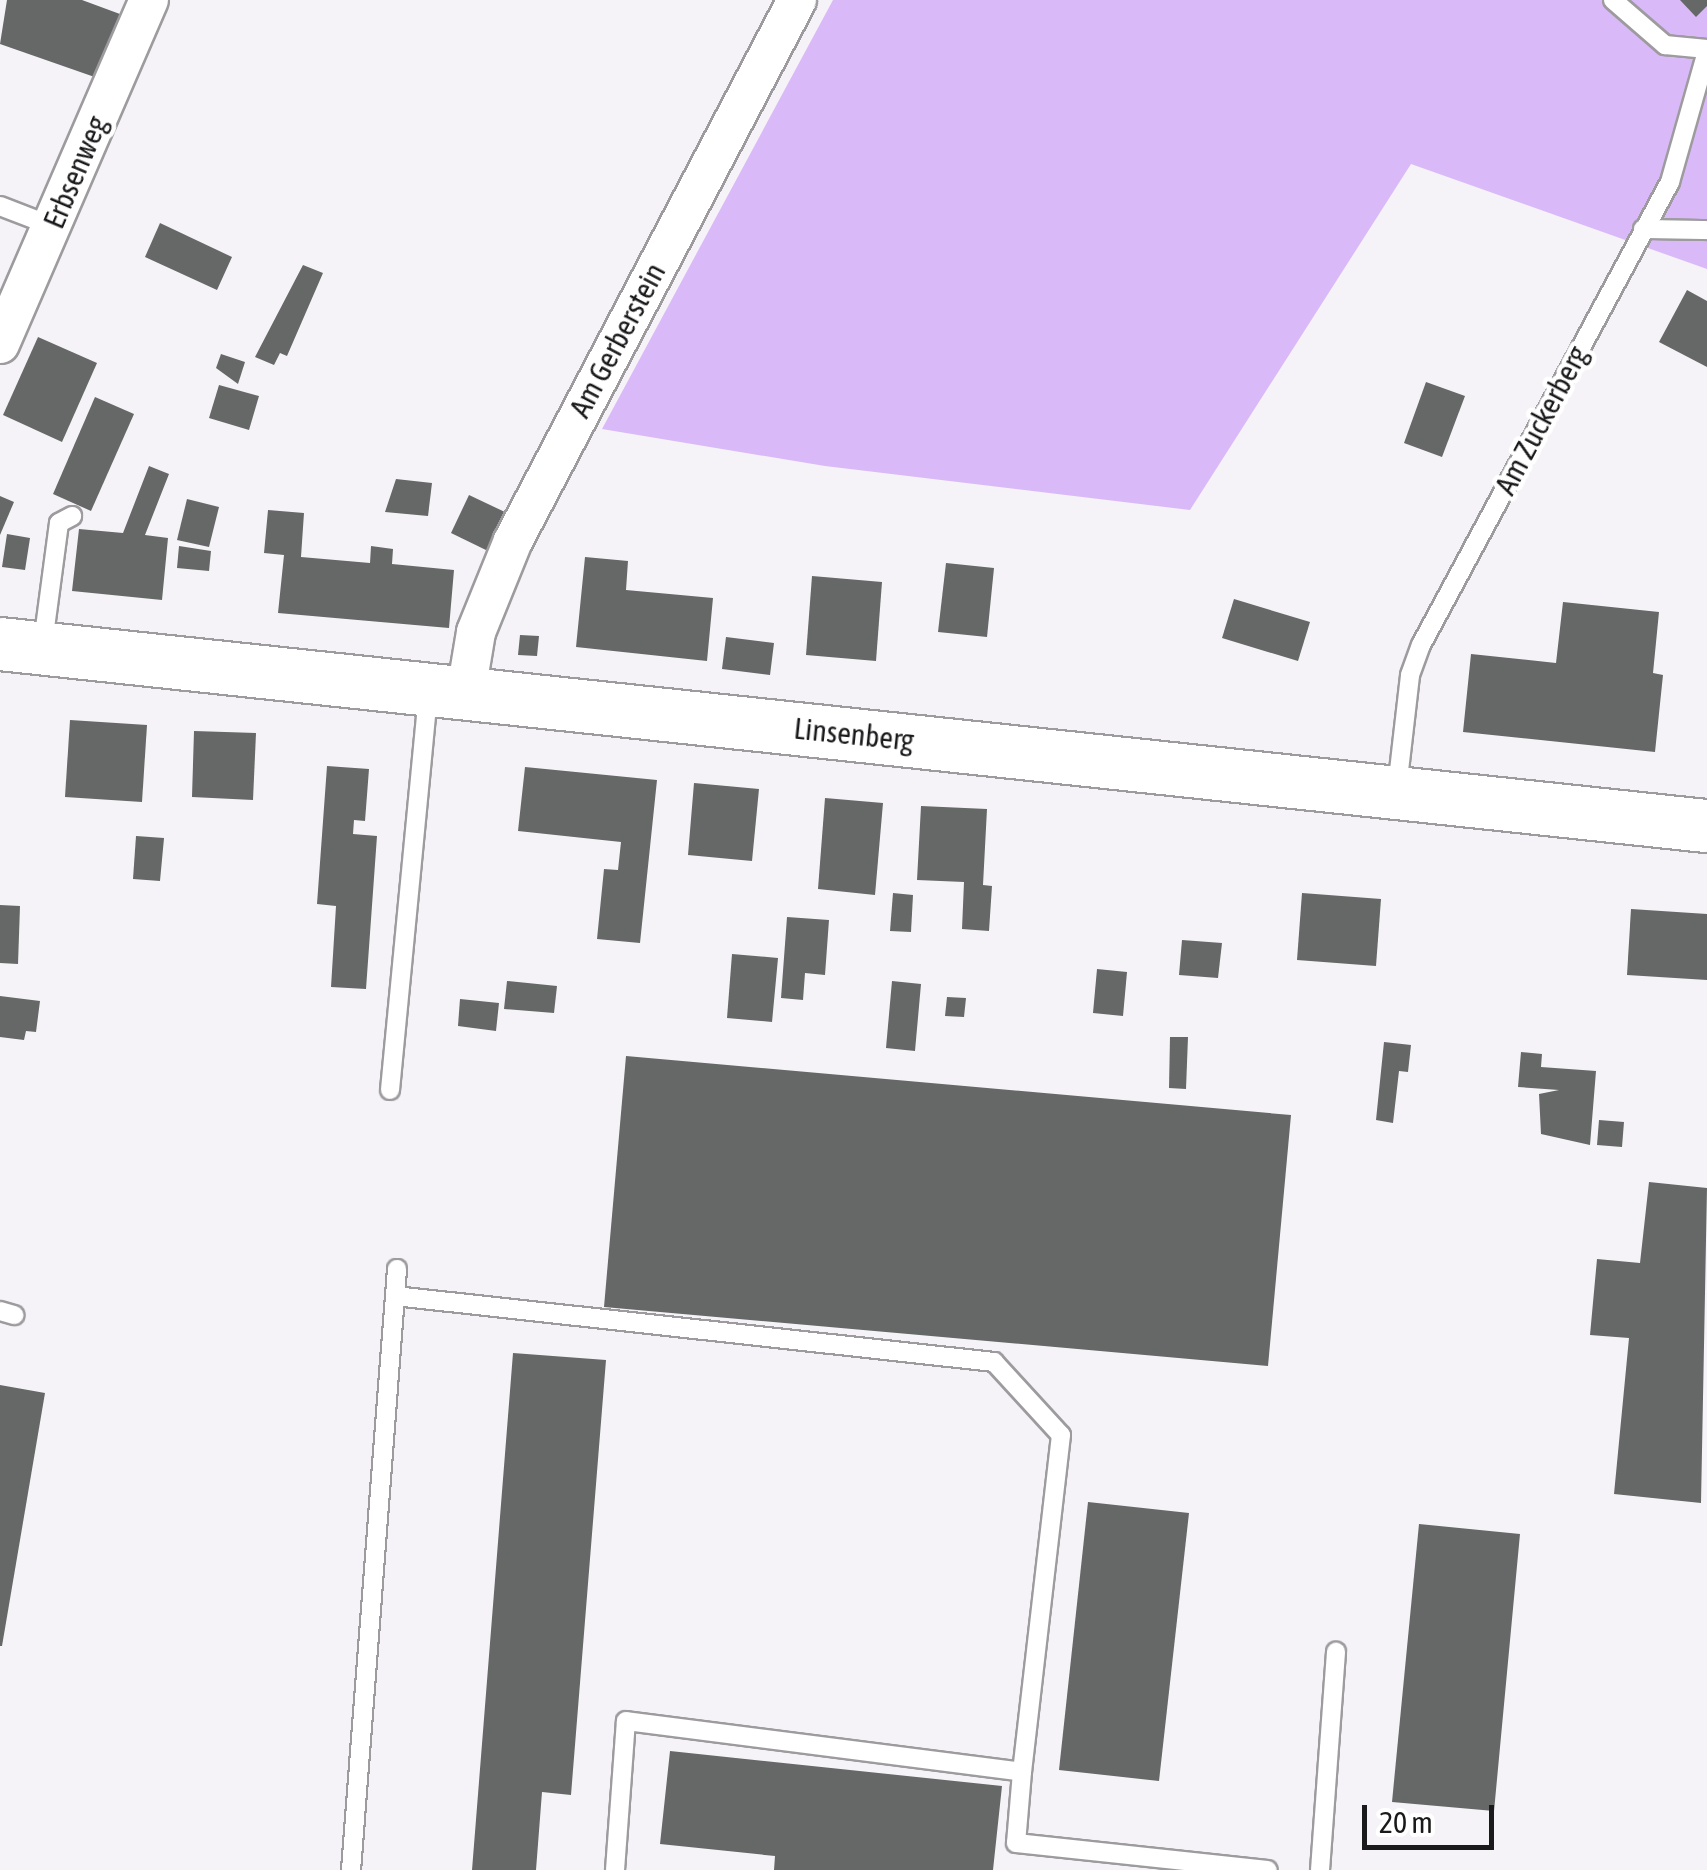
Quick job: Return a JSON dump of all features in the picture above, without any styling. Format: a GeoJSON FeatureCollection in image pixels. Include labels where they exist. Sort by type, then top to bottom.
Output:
{"type":"FeatureCollection","features":[{"type":"Feature","properties":{"kind":"main road","name":"Linsenberg"},"geometry":{"type":"LineString","coordinates":[[21,646],[1707,826]]}},
{"type":"Feature","properties":{"kind":"street","name":"Erbsenweg"},"geometry":{"type":"LineString","coordinates":[[0,344],[149,0]]}},
{"type":"Feature","properties":{"kind":"street","name":"Am Gerberstein"},"geometry":{"type":"LineString","coordinates":[[447,690],[476,632],[513,541],[796,0]]}},
{"type":"Feature","properties":{"kind":"lane"},"geometry":{"type":"LineString","coordinates":[[1614,0],[1664,45],[1707,50]]}},
{"type":"Feature","properties":{"kind":"lane","name":"Am Zuckerberg"},"geometry":{"type":"LineString","coordinates":[[1396,793],[1410,674],[1421,645],[1670,182],[1707,50]]}},
{"type":"Feature","properties":{"kind":"lane"},"geometry":{"type":"LineString","coordinates":[[0,206],[52,226]]}},
{"type":"Feature","properties":{"kind":"lane"},"geometry":{"type":"LineString","coordinates":[[1643,228],[1707,230]]}},
{"type":"Feature","properties":{"kind":"lane"},"geometry":{"type":"LineString","coordinates":[[21,646],[59,523],[72,516]]}},
{"type":"Feature","properties":{"kind":"lane"},"geometry":{"type":"LineString","coordinates":[[390,1090],[447,690]]}},
{"type":"Feature","properties":{"kind":"lane"},"geometry":{"type":"LineString","coordinates":[[351,1870],[397,1269]]}},
{"type":"Feature","properties":{"kind":"lane"},"geometry":{"type":"LineString","coordinates":[[395,1296],[994,1362],[1061,1436],[1016,1843],[1268,1870]]}},
{"type":"Feature","properties":{"kind":"lane"},"geometry":{"type":"LineString","coordinates":[[1320,1870],[1336,1652]]}},
{"type":"Feature","properties":{"kind":"lane"},"geometry":{"type":"LineString","coordinates":[[615,1870],[626,1721],[1022,1772]]}},
{"type":"Feature","properties":{"kind":"shaded area"},"geometry":{"type":"Polygon","coordinates":[[[833,0],[1707,0],[1707,269],[1411,164],[1190,510],[825,466],[602,429],[833,0]]]}},
{"type":"Feature","properties":{"kind":"building"},"geometry":{"type":"Polygon","coordinates":[[[7,0],[82,0],[128,17],[106,81],[0,44],[7,0]]]}},
{"type":"Feature","properties":{"kind":"building"},"geometry":{"type":"Polygon","coordinates":[[[1680,0],[1707,0],[1707,6],[1696,17],[1680,0]]]}},
{"type":"Feature","properties":{"kind":"building"},"geometry":{"type":"Polygon","coordinates":[[[160,223],[232,257],[217,290],[145,257],[160,223]]]}},
{"type":"Feature","properties":{"kind":"building"},"geometry":{"type":"Polygon","coordinates":[[[303,265],[323,273],[287,356],[280,353],[274,365],[255,357],[303,265]]]}},
{"type":"Feature","properties":{"kind":"building"},"geometry":{"type":"Polygon","coordinates":[[[1687,290],[1707,301],[1707,367],[1659,342],[1687,290]]]}},
{"type":"Feature","properties":{"kind":"building"},"geometry":{"type":"Polygon","coordinates":[[[38,337],[97,363],[62,442],[3,415],[38,337]]]}},
{"type":"Feature","properties":{"kind":"building"},"geometry":{"type":"Polygon","coordinates":[[[221,354],[245,362],[238,384],[216,368],[221,354]]]}},
{"type":"Feature","properties":{"kind":"building"},"geometry":{"type":"Polygon","coordinates":[[[1426,382],[1465,396],[1442,457],[1404,443],[1426,382]]]}},
{"type":"Feature","properties":{"kind":"building"},"geometry":{"type":"Polygon","coordinates":[[[219,385],[259,396],[249,430],[209,418],[219,385]]]}},
{"type":"Feature","properties":{"kind":"building"},"geometry":{"type":"Polygon","coordinates":[[[95,397],[134,414],[91,511],[53,494],[95,397]]]}},
{"type":"Feature","properties":{"kind":"building"},"geometry":{"type":"Polygon","coordinates":[[[149,466],[169,474],[145,535],[168,538],[162,600],[72,591],[79,529],[123,533],[149,466]]]}},
{"type":"Feature","properties":{"kind":"building"},"geometry":{"type":"Polygon","coordinates":[[[396,479],[432,483],[428,516],[385,512],[396,479]]]}},
{"type":"Feature","properties":{"kind":"building"},"geometry":{"type":"Polygon","coordinates":[[[469,495],[507,513],[488,551],[451,533],[469,495]]]}},
{"type":"Feature","properties":{"kind":"building"},"geometry":{"type":"Polygon","coordinates":[[[0,496],[14,502],[0,535],[0,496]]]}},
{"type":"Feature","properties":{"kind":"building"},"geometry":{"type":"Polygon","coordinates":[[[187,499],[219,507],[209,547],[177,540],[187,499]]]}},
{"type":"Feature","properties":{"kind":"building"},"geometry":{"type":"Polygon","coordinates":[[[268,510],[304,513],[301,557],[370,563],[371,546],[393,549],[392,564],[454,570],[449,628],[278,613],[284,555],[264,553],[268,510]]]}},
{"type":"Feature","properties":{"kind":"building"},"geometry":{"type":"Polygon","coordinates":[[[7,534],[30,538],[25,570],[2,567],[7,534]]]}},
{"type":"Feature","properties":{"kind":"building"},"geometry":{"type":"Polygon","coordinates":[[[179,546],[211,551],[209,571],[177,568],[179,546]]]}},
{"type":"Feature","properties":{"kind":"building"},"geometry":{"type":"Polygon","coordinates":[[[585,557],[628,561],[626,590],[713,598],[707,661],[576,647],[585,557]]]}},
{"type":"Feature","properties":{"kind":"building"},"geometry":{"type":"Polygon","coordinates":[[[946,563],[994,568],[987,637],[938,632],[946,563]]]}},
{"type":"Feature","properties":{"kind":"building"},"geometry":{"type":"Polygon","coordinates":[[[812,576],[882,582],[876,661],[806,655],[812,576]]]}},
{"type":"Feature","properties":{"kind":"building"},"geometry":{"type":"Polygon","coordinates":[[[1234,599],[1310,622],[1298,661],[1222,638],[1234,599]]]}},
{"type":"Feature","properties":{"kind":"building"},"geometry":{"type":"Polygon","coordinates":[[[1563,602],[1659,612],[1653,673],[1663,675],[1655,752],[1463,732],[1471,654],[1556,663],[1563,602]]]}},
{"type":"Feature","properties":{"kind":"building"},"geometry":{"type":"Polygon","coordinates":[[[520,635],[539,636],[537,656],[518,655],[520,635]]]}},
{"type":"Feature","properties":{"kind":"building"},"geometry":{"type":"Polygon","coordinates":[[[726,637],[774,643],[770,675],[722,669],[726,637]]]}},
{"type":"Feature","properties":{"kind":"building"},"geometry":{"type":"Polygon","coordinates":[[[70,720],[147,725],[142,802],[65,797],[70,720]]]}},
{"type":"Feature","properties":{"kind":"building"},"geometry":{"type":"Polygon","coordinates":[[[194,731],[256,733],[253,800],[192,797],[194,731]]]}},
{"type":"Feature","properties":{"kind":"building"},"geometry":{"type":"Polygon","coordinates":[[[327,766],[369,769],[365,821],[354,820],[353,834],[377,836],[366,989],[331,987],[336,906],[317,904],[327,766]]]}},
{"type":"Feature","properties":{"kind":"building"},"geometry":{"type":"Polygon","coordinates":[[[525,767],[657,780],[640,943],[597,939],[604,869],[618,870],[621,842],[518,831],[525,767]]]}},
{"type":"Feature","properties":{"kind":"building"},"geometry":{"type":"Polygon","coordinates":[[[694,783],[759,789],[752,861],[688,855],[694,783]]]}},
{"type":"Feature","properties":{"kind":"building"},"geometry":{"type":"Polygon","coordinates":[[[825,798],[883,803],[875,895],[818,889],[825,798]]]}},
{"type":"Feature","properties":{"kind":"building"},"geometry":{"type":"Polygon","coordinates":[[[921,806],[987,809],[983,885],[992,886],[989,931],[962,929],[964,882],[917,880],[921,806]]]}},
{"type":"Feature","properties":{"kind":"building"},"geometry":{"type":"Polygon","coordinates":[[[136,836],[164,838],[160,881],[133,879],[136,836]]]}},
{"type":"Feature","properties":{"kind":"building"},"geometry":{"type":"Polygon","coordinates":[[[893,893],[913,895],[911,932],[890,931],[893,893]]]}},
{"type":"Feature","properties":{"kind":"building"},"geometry":{"type":"Polygon","coordinates":[[[1302,893],[1381,899],[1376,966],[1297,960],[1302,893]]]}},
{"type":"Feature","properties":{"kind":"building"},"geometry":{"type":"Polygon","coordinates":[[[0,905],[20,906],[18,964],[0,963],[0,905]]]}},
{"type":"Feature","properties":{"kind":"building"},"geometry":{"type":"Polygon","coordinates":[[[1631,909],[1707,914],[1707,980],[1627,975],[1631,909]]]}},
{"type":"Feature","properties":{"kind":"building"},"geometry":{"type":"Polygon","coordinates":[[[787,917],[829,920],[825,975],[805,973],[803,1000],[781,998],[787,917]]]}},
{"type":"Feature","properties":{"kind":"building"},"geometry":{"type":"Polygon","coordinates":[[[1182,940],[1222,943],[1218,978],[1179,975],[1182,940]]]}},
{"type":"Feature","properties":{"kind":"building"},"geometry":{"type":"Polygon","coordinates":[[[732,954],[778,958],[772,1022],[727,1018],[732,954]]]}},
{"type":"Feature","properties":{"kind":"building"},"geometry":{"type":"Polygon","coordinates":[[[1097,969],[1127,972],[1123,1016],[1093,1013],[1097,969]]]}},
{"type":"Feature","properties":{"kind":"building"},"geometry":{"type":"Polygon","coordinates":[[[507,981],[557,986],[554,1013],[504,1009],[507,981]]]}},
{"type":"Feature","properties":{"kind":"building"},"geometry":{"type":"Polygon","coordinates":[[[892,981],[921,984],[915,1051],[886,1048],[892,981]]]}},
{"type":"Feature","properties":{"kind":"building"},"geometry":{"type":"Polygon","coordinates":[[[0,996],[40,1001],[36,1032],[26,1031],[24,1040],[0,1037],[0,996]]]}},
{"type":"Feature","properties":{"kind":"building"},"geometry":{"type":"Polygon","coordinates":[[[947,997],[966,998],[964,1017],[945,1016],[947,997]]]}},
{"type":"Feature","properties":{"kind":"building"},"geometry":{"type":"Polygon","coordinates":[[[460,999],[499,1003],[496,1031],[458,1026],[460,999]]]}},
{"type":"Feature","properties":{"kind":"building"},"geometry":{"type":"Polygon","coordinates":[[[1170,1037],[1188,1037],[1186,1089],[1169,1088],[1170,1037]]]}},
{"type":"Feature","properties":{"kind":"building"},"geometry":{"type":"Polygon","coordinates":[[[1384,1042],[1411,1045],[1408,1072],[1399,1071],[1393,1123],[1376,1120],[1384,1042]]]}},
{"type":"Feature","properties":{"kind":"building"},"geometry":{"type":"Polygon","coordinates":[[[1521,1052],[1542,1054],[1541,1067],[1596,1071],[1590,1145],[1541,1134],[1539,1094],[1559,1090],[1518,1087],[1521,1052]]]}},
{"type":"Feature","properties":{"kind":"building"},"geometry":{"type":"Polygon","coordinates":[[[626,1056],[1291,1115],[1268,1366],[604,1307],[626,1056]]]}},
{"type":"Feature","properties":{"kind":"building"},"geometry":{"type":"Polygon","coordinates":[[[1599,1120],[1624,1122],[1622,1147],[1597,1145],[1599,1120]]]}},
{"type":"Feature","properties":{"kind":"building"},"geometry":{"type":"Polygon","coordinates":[[[1649,1182],[1707,1188],[1701,1503],[1614,1494],[1629,1338],[1590,1335],[1597,1259],[1640,1263],[1649,1182]]]}},
{"type":"Feature","properties":{"kind":"building"},"geometry":{"type":"Polygon","coordinates":[[[513,1353],[606,1360],[571,1795],[542,1792],[536,1870],[472,1870],[513,1353]]]}},
{"type":"Feature","properties":{"kind":"building"},"geometry":{"type":"Polygon","coordinates":[[[0,1385],[45,1393],[2,1646],[0,1646],[0,1385]]]}},
{"type":"Feature","properties":{"kind":"building"},"geometry":{"type":"Polygon","coordinates":[[[1088,1502],[1189,1513],[1159,1781],[1059,1770],[1088,1502]]]}},
{"type":"Feature","properties":{"kind":"building"},"geometry":{"type":"Polygon","coordinates":[[[1419,1524],[1520,1534],[1494,1811],[1392,1802],[1419,1524]]]}},
{"type":"Feature","properties":{"kind":"building"},"geometry":{"type":"Polygon","coordinates":[[[670,1751],[1002,1786],[993,1870],[774,1870],[775,1856],[660,1844],[670,1751]]]}}]}
